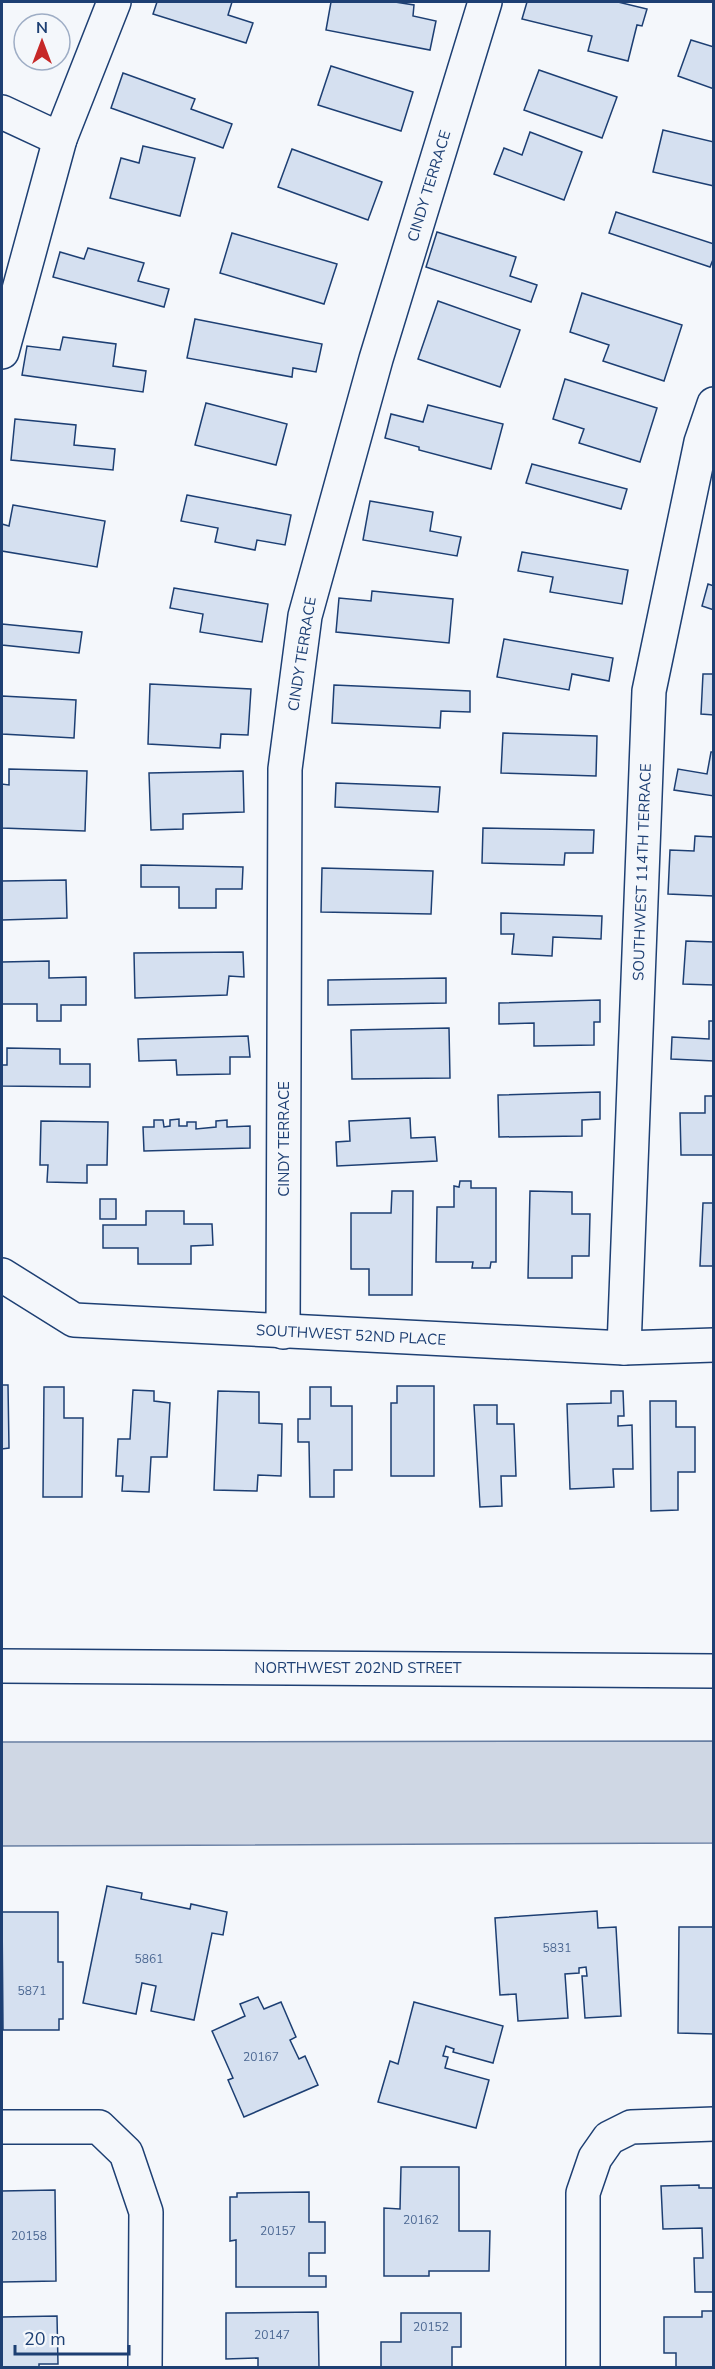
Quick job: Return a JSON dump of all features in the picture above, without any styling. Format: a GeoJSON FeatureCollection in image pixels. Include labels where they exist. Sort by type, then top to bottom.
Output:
{"type":"FeatureCollection","features":[{"type":"Feature","properties":{"kind":"street"},"geometry":{"type":"LineString","coordinates":[[2,352],[60,139],[114,2]]}},
{"type":"Feature","properties":{"kind":"street","name":"CINDY TERRACE"},"geometry":{"type":"LineString","coordinates":[[284,1332],[285,769],[305,616],[376,360],[485,2]]}},
{"type":"Feature","properties":{"kind":"street"},"geometry":{"type":"LineString","coordinates":[[2,112],[60,139]]}},
{"type":"Feature","properties":{"kind":"street","name":"SOUTHWEST 114TH TERRACE"},"geometry":{"type":"LineString","coordinates":[[624,1348],[649,691],[700,442],[714,404]]}},
{"type":"Feature","properties":{"kind":"street","name":"SOUTHWEST 52ND PLACE"},"geometry":{"type":"LineString","coordinates":[[2,1275],[74,1320],[624,1348],[714,1345]]}},
{"type":"Feature","properties":{"kind":"street","name":"NORTHWEST 202ND STREET"},"geometry":{"type":"LineString","coordinates":[[2,1666],[714,1671]]}},
{"type":"Feature","properties":{"kind":"street"},"geometry":{"type":"LineString","coordinates":[[583,2367],[584,2193],[595,2158],[609,2138],[631,2127],[714,2124]]}},
{"type":"Feature","properties":{"kind":"street"},"geometry":{"type":"LineString","coordinates":[[2,2127],[99,2127],[126,2153],[146,2212],[145,2367]]}},
{"type":"Feature","properties":{"kind":"shaded area"},"geometry":{"type":"Polygon","coordinates":[[[713,1741],[713,1843],[2,1846],[2,1742],[713,1741]]]}},
{"type":"Feature","properties":{"kind":"building"},"geometry":{"type":"Polygon","coordinates":[[[157,2],[232,2],[228,15],[253,23],[246,43],[153,14],[157,2]]]}},
{"type":"Feature","properties":{"kind":"building"},"geometry":{"type":"Polygon","coordinates":[[[331,2],[395,2],[414,5],[413,16],[436,21],[430,50],[326,30],[331,2]]]}},
{"type":"Feature","properties":{"kind":"building"},"geometry":{"type":"Polygon","coordinates":[[[527,2],[618,2],[647,9],[642,26],[637,25],[628,61],[588,51],[592,36],[522,19],[527,2]]]}},
{"type":"Feature","properties":{"kind":"building"},"geometry":{"type":"Polygon","coordinates":[[[691,40],[714,47],[714,89],[678,76],[691,40]]]}},
{"type":"Feature","properties":{"kind":"building"},"geometry":{"type":"Polygon","coordinates":[[[331,66],[413,92],[401,131],[318,105],[331,66]]]}},
{"type":"Feature","properties":{"kind":"building"},"geometry":{"type":"Polygon","coordinates":[[[539,70],[617,97],[602,138],[524,110],[539,70]]]}},
{"type":"Feature","properties":{"kind":"building"},"geometry":{"type":"Polygon","coordinates":[[[123,73],[195,99],[191,109],[232,124],[223,148],[111,108],[123,73]]]}},
{"type":"Feature","properties":{"kind":"building"},"geometry":{"type":"Polygon","coordinates":[[[663,130],[714,142],[714,186],[653,172],[663,130]]]}},
{"type":"Feature","properties":{"kind":"building"},"geometry":{"type":"Polygon","coordinates":[[[530,132],[582,152],[564,200],[494,174],[504,148],[522,155],[530,132]]]}},
{"type":"Feature","properties":{"kind":"building"},"geometry":{"type":"Polygon","coordinates":[[[143,146],[195,158],[180,216],[110,198],[121,158],[139,163],[143,146]]]}},
{"type":"Feature","properties":{"kind":"building"},"geometry":{"type":"Polygon","coordinates":[[[292,149],[382,182],[368,220],[278,187],[292,149]]]}},
{"type":"Feature","properties":{"kind":"building"},"geometry":{"type":"Polygon","coordinates":[[[616,212],[714,244],[714,257],[710,267],[609,233],[616,212]]]}},
{"type":"Feature","properties":{"kind":"building"},"geometry":{"type":"Polygon","coordinates":[[[437,232],[516,257],[510,276],[537,285],[531,302],[426,267],[437,232]]]}},
{"type":"Feature","properties":{"kind":"building"},"geometry":{"type":"Polygon","coordinates":[[[232,233],[337,264],[324,304],[220,273],[232,233]]]}},
{"type":"Feature","properties":{"kind":"building"},"geometry":{"type":"Polygon","coordinates":[[[88,248],[144,263],[138,281],[169,289],[164,307],[53,277],[60,252],[84,259],[88,248]]]}},
{"type":"Feature","properties":{"kind":"building"},"geometry":{"type":"Polygon","coordinates":[[[582,293],[682,325],[664,381],[603,361],[609,345],[570,332],[582,293]]]}},
{"type":"Feature","properties":{"kind":"building"},"geometry":{"type":"Polygon","coordinates":[[[438,301],[520,330],[500,387],[418,359],[438,301]]]}},
{"type":"Feature","properties":{"kind":"building"},"geometry":{"type":"Polygon","coordinates":[[[195,319],[322,344],[316,372],[293,368],[292,377],[187,358],[195,319]]]}},
{"type":"Feature","properties":{"kind":"building"},"geometry":{"type":"Polygon","coordinates":[[[63,337],[116,344],[113,366],[146,371],[143,392],[22,375],[27,346],[60,350],[63,337]]]}},
{"type":"Feature","properties":{"kind":"building"},"geometry":{"type":"Polygon","coordinates":[[[565,379],[657,408],[640,462],[579,443],[584,429],[553,419],[565,379]]]}},
{"type":"Feature","properties":{"kind":"building"},"geometry":{"type":"Polygon","coordinates":[[[206,403],[287,424],[276,465],[195,445],[206,403]]]}},
{"type":"Feature","properties":{"kind":"building"},"geometry":{"type":"Polygon","coordinates":[[[428,405],[503,424],[491,469],[419,450],[419,447],[385,438],[391,414],[423,422],[428,405]]]}},
{"type":"Feature","properties":{"kind":"building"},"geometry":{"type":"Polygon","coordinates":[[[15,419],[76,425],[74,445],[115,449],[113,470],[11,460],[15,419]]]}},
{"type":"Feature","properties":{"kind":"building"},"geometry":{"type":"Polygon","coordinates":[[[532,464],[627,489],[621,509],[526,483],[532,464]]]}},
{"type":"Feature","properties":{"kind":"building"},"geometry":{"type":"Polygon","coordinates":[[[187,495],[291,515],[285,545],[257,540],[255,550],[215,542],[218,528],[181,521],[187,495]]]}},
{"type":"Feature","properties":{"kind":"building"},"geometry":{"type":"Polygon","coordinates":[[[370,501],[433,512],[430,531],[461,537],[457,556],[363,540],[370,501]]]}},
{"type":"Feature","properties":{"kind":"building"},"geometry":{"type":"Polygon","coordinates":[[[13,505],[105,521],[97,567],[2,551],[2,524],[9,526],[13,505]]]}},
{"type":"Feature","properties":{"kind":"building"},"geometry":{"type":"Polygon","coordinates":[[[522,552],[628,570],[622,604],[550,592],[553,577],[518,571],[522,552]]]}},
{"type":"Feature","properties":{"kind":"building"},"geometry":{"type":"Polygon","coordinates":[[[708,584],[714,586],[714,610],[702,606],[708,584]]]}},
{"type":"Feature","properties":{"kind":"building"},"geometry":{"type":"Polygon","coordinates":[[[174,588],[268,604],[262,642],[200,632],[203,614],[170,608],[174,588]]]}},
{"type":"Feature","properties":{"kind":"building"},"geometry":{"type":"Polygon","coordinates":[[[372,591],[453,599],[449,643],[336,632],[339,598],[371,601],[372,591]]]}},
{"type":"Feature","properties":{"kind":"building"},"geometry":{"type":"Polygon","coordinates":[[[2,624],[82,632],[79,653],[2,645],[2,624]]]}},
{"type":"Feature","properties":{"kind":"building"},"geometry":{"type":"Polygon","coordinates":[[[504,639],[613,658],[609,681],[572,674],[569,690],[497,677],[504,639]]]}},
{"type":"Feature","properties":{"kind":"building"},"geometry":{"type":"Polygon","coordinates":[[[703,674],[714,674],[714,715],[701,714],[703,674]]]}},
{"type":"Feature","properties":{"kind":"building"},"geometry":{"type":"Polygon","coordinates":[[[150,684],[251,689],[248,735],[221,734],[220,748],[148,744],[150,684]]]}},
{"type":"Feature","properties":{"kind":"building"},"geometry":{"type":"Polygon","coordinates":[[[334,685],[470,691],[470,712],[441,711],[440,728],[332,723],[334,685]]]}},
{"type":"Feature","properties":{"kind":"building"},"geometry":{"type":"Polygon","coordinates":[[[2,696],[76,700],[74,738],[2,734],[2,696]]]}},
{"type":"Feature","properties":{"kind":"building"},"geometry":{"type":"Polygon","coordinates":[[[503,733],[597,736],[596,776],[501,773],[503,733]]]}},
{"type":"Feature","properties":{"kind":"building"},"geometry":{"type":"Polygon","coordinates":[[[711,752],[714,752],[714,796],[674,790],[678,769],[707,774],[711,752]]]}},
{"type":"Feature","properties":{"kind":"building"},"geometry":{"type":"Polygon","coordinates":[[[9,769],[87,771],[85,831],[2,828],[2,784],[9,785],[9,769]]]}},
{"type":"Feature","properties":{"kind":"building"},"geometry":{"type":"Polygon","coordinates":[[[243,771],[244,812],[183,814],[183,829],[151,830],[149,773],[243,771]]]}},
{"type":"Feature","properties":{"kind":"building"},"geometry":{"type":"Polygon","coordinates":[[[336,783],[440,787],[438,812],[335,807],[336,783]]]}},
{"type":"Feature","properties":{"kind":"building"},"geometry":{"type":"Polygon","coordinates":[[[483,828],[594,830],[593,853],[565,853],[564,865],[482,863],[483,828]]]}},
{"type":"Feature","properties":{"kind":"building"},"geometry":{"type":"Polygon","coordinates":[[[695,836],[714,837],[714,896],[668,894],[670,850],[694,851],[695,836]]]}},
{"type":"Feature","properties":{"kind":"building"},"geometry":{"type":"Polygon","coordinates":[[[141,865],[243,867],[242,889],[216,889],[216,908],[179,908],[179,887],[141,887],[141,865]]]}},
{"type":"Feature","properties":{"kind":"building"},"geometry":{"type":"Polygon","coordinates":[[[322,868],[433,871],[431,914],[321,912],[322,868]]]}},
{"type":"Feature","properties":{"kind":"building"},"geometry":{"type":"Polygon","coordinates":[[[66,880],[67,918],[2,920],[2,881],[66,880]]]}},
{"type":"Feature","properties":{"kind":"building"},"geometry":{"type":"Polygon","coordinates":[[[501,913],[602,916],[601,939],[553,937],[552,956],[512,954],[514,934],[501,934],[501,913]]]}},
{"type":"Feature","properties":{"kind":"building"},"geometry":{"type":"Polygon","coordinates":[[[686,941],[714,942],[714,985],[683,984],[686,941]]]}},
{"type":"Feature","properties":{"kind":"building"},"geometry":{"type":"Polygon","coordinates":[[[243,952],[244,977],[229,976],[227,995],[135,998],[134,953],[243,952]]]}},
{"type":"Feature","properties":{"kind":"building"},"geometry":{"type":"Polygon","coordinates":[[[49,961],[49,978],[86,977],[86,1005],[61,1005],[61,1021],[37,1021],[37,1004],[2,1004],[2,962],[49,961]]]}},
{"type":"Feature","properties":{"kind":"building"},"geometry":{"type":"Polygon","coordinates":[[[446,978],[446,1003],[328,1005],[328,980],[446,978]]]}},
{"type":"Feature","properties":{"kind":"building"},"geometry":{"type":"Polygon","coordinates":[[[600,1000],[600,1022],[594,1022],[594,1045],[534,1046],[534,1023],[499,1024],[499,1003],[600,1000]]]}},
{"type":"Feature","properties":{"kind":"building"},"geometry":{"type":"Polygon","coordinates":[[[709,1021],[714,1021],[714,1061],[671,1059],[672,1037],[709,1039],[709,1021]]]}},
{"type":"Feature","properties":{"kind":"building"},"geometry":{"type":"Polygon","coordinates":[[[449,1028],[450,1078],[352,1079],[351,1030],[449,1028]]]}},
{"type":"Feature","properties":{"kind":"building"},"geometry":{"type":"Polygon","coordinates":[[[248,1036],[250,1057],[230,1057],[230,1074],[177,1075],[176,1060],[139,1061],[138,1039],[248,1036]]]}},
{"type":"Feature","properties":{"kind":"building"},"geometry":{"type":"Polygon","coordinates":[[[7,1048],[60,1049],[60,1064],[90,1064],[90,1087],[2,1086],[2,1065],[7,1065],[7,1048]]]}},
{"type":"Feature","properties":{"kind":"building"},"geometry":{"type":"Polygon","coordinates":[[[600,1092],[600,1119],[582,1120],[582,1136],[499,1137],[498,1095],[600,1092]]]}},
{"type":"Feature","properties":{"kind":"building"},"geometry":{"type":"Polygon","coordinates":[[[705,1096],[714,1096],[714,1155],[681,1155],[680,1113],[705,1113],[705,1096]]]}},
{"type":"Feature","properties":{"kind":"building"},"geometry":{"type":"Polygon","coordinates":[[[410,1118],[411,1138],[435,1137],[437,1161],[337,1166],[336,1142],[350,1141],[349,1121],[410,1118]]]}},
{"type":"Feature","properties":{"kind":"building"},"geometry":{"type":"Polygon","coordinates":[[[179,1119],[179,1126],[187,1126],[187,1122],[196,1122],[196,1129],[216,1127],[216,1121],[227,1120],[227,1127],[250,1126],[250,1148],[144,1151],[143,1127],[154,1127],[154,1120],[163,1120],[164,1127],[170,1126],[170,1120],[179,1119]]]}},
{"type":"Feature","properties":{"kind":"building"},"geometry":{"type":"Polygon","coordinates":[[[41,1121],[108,1122],[107,1165],[87,1165],[87,1183],[47,1182],[48,1165],[40,1165],[41,1121]]]}},
{"type":"Feature","properties":{"kind":"building"},"geometry":{"type":"Polygon","coordinates":[[[460,1181],[471,1181],[471,1188],[496,1188],[496,1262],[491,1262],[490,1268],[472,1268],[473,1262],[436,1262],[437,1207],[454,1207],[454,1186],[459,1187],[460,1181]]]}},
{"type":"Feature","properties":{"kind":"building"},"geometry":{"type":"Polygon","coordinates":[[[392,1191],[413,1191],[412,1295],[369,1295],[369,1269],[351,1269],[351,1213],[391,1213],[392,1191]]]}},
{"type":"Feature","properties":{"kind":"building"},"geometry":{"type":"Polygon","coordinates":[[[530,1191],[572,1192],[572,1214],[590,1214],[589,1256],[572,1256],[572,1278],[528,1278],[530,1191]]]}},
{"type":"Feature","properties":{"kind":"building"},"geometry":{"type":"Polygon","coordinates":[[[100,1199],[116,1199],[116,1219],[100,1219],[100,1199]]]}},
{"type":"Feature","properties":{"kind":"building"},"geometry":{"type":"Polygon","coordinates":[[[703,1203],[714,1203],[714,1266],[700,1266],[703,1203]]]}},
{"type":"Feature","properties":{"kind":"building"},"geometry":{"type":"Polygon","coordinates":[[[146,1211],[184,1211],[184,1224],[212,1224],[213,1245],[191,1246],[191,1264],[138,1264],[138,1248],[103,1248],[103,1225],[146,1225],[146,1211]]]}},
{"type":"Feature","properties":{"kind":"building"},"geometry":{"type":"Polygon","coordinates":[[[2,1385],[8,1385],[9,1448],[2,1449],[2,1385]]]}},
{"type":"Feature","properties":{"kind":"building"},"geometry":{"type":"Polygon","coordinates":[[[397,1386],[434,1386],[434,1476],[391,1476],[391,1403],[397,1403],[397,1386]]]}},
{"type":"Feature","properties":{"kind":"building"},"geometry":{"type":"Polygon","coordinates":[[[44,1387],[64,1387],[64,1418],[83,1418],[82,1497],[43,1497],[44,1387]]]}},
{"type":"Feature","properties":{"kind":"building"},"geometry":{"type":"Polygon","coordinates":[[[310,1387],[331,1387],[331,1406],[352,1406],[352,1470],[334,1470],[334,1497],[310,1497],[309,1442],[298,1442],[298,1419],[310,1419],[310,1387]]]}},
{"type":"Feature","properties":{"kind":"building"},"geometry":{"type":"Polygon","coordinates":[[[133,1390],[154,1391],[154,1401],[170,1403],[167,1457],[151,1457],[149,1492],[122,1491],[123,1476],[116,1476],[118,1439],[130,1439],[133,1390]]]}},
{"type":"Feature","properties":{"kind":"building"},"geometry":{"type":"Polygon","coordinates":[[[218,1391],[259,1392],[259,1423],[282,1424],[281,1476],[258,1475],[257,1491],[214,1490],[218,1391]]]}},
{"type":"Feature","properties":{"kind":"building"},"geometry":{"type":"Polygon","coordinates":[[[611,1391],[623,1391],[624,1416],[618,1416],[618,1426],[632,1425],[633,1469],[613,1469],[614,1487],[570,1489],[567,1404],[611,1403],[611,1391]]]}},
{"type":"Feature","properties":{"kind":"building"},"geometry":{"type":"Polygon","coordinates":[[[650,1401],[676,1401],[676,1427],[695,1427],[695,1472],[678,1472],[678,1510],[651,1511],[650,1401]]]}},
{"type":"Feature","properties":{"kind":"building"},"geometry":{"type":"Polygon","coordinates":[[[474,1405],[497,1405],[497,1424],[514,1424],[516,1476],[501,1476],[502,1506],[480,1507],[474,1405]]]}},
{"type":"Feature","properties":{"kind":"building"},"geometry":{"type":"Polygon","coordinates":[[[107,1886],[142,1893],[141,1899],[190,1909],[191,1904],[227,1912],[223,1935],[212,1933],[194,2020],[151,2011],[156,1986],[142,1983],[136,2014],[83,2003],[107,1886]]]}},
{"type":"Feature","properties":{"kind":"building"},"geometry":{"type":"Polygon","coordinates":[[[597,1911],[598,1928],[616,1927],[621,2016],[585,2018],[582,1976],[587,1976],[586,1967],[579,1968],[579,1973],[565,1974],[568,2018],[518,2021],[516,1994],[500,1995],[495,1918],[597,1911]]]}},
{"type":"Feature","properties":{"kind":"building"},"geometry":{"type":"Polygon","coordinates":[[[2,1912],[58,1912],[58,1962],[63,1962],[63,2019],[59,2019],[59,2030],[3,2030],[2,1912]]]}},
{"type":"Feature","properties":{"kind":"building"},"geometry":{"type":"Polygon","coordinates":[[[679,1927],[714,1927],[714,2034],[678,2033],[679,1927]]]}},
{"type":"Feature","properties":{"kind":"building"},"geometry":{"type":"Polygon","coordinates":[[[258,1997],[264,2009],[281,2002],[296,2037],[290,2040],[299,2059],[305,2056],[318,2085],[244,2117],[228,2080],[233,2078],[212,2031],[245,2016],[240,2004],[258,1997]]]}},
{"type":"Feature","properties":{"kind":"building"},"geometry":{"type":"Polygon","coordinates":[[[414,2002],[503,2026],[493,2063],[453,2052],[454,2049],[446,2046],[443,2056],[448,2057],[445,2068],[489,2080],[476,2128],[378,2102],[390,2061],[398,2064],[414,2002]]]}},
{"type":"Feature","properties":{"kind":"building"},"geometry":{"type":"Polygon","coordinates":[[[401,2167],[459,2167],[459,2231],[490,2231],[489,2271],[429,2271],[429,2276],[384,2276],[384,2208],[400,2209],[401,2167]]]}},
{"type":"Feature","properties":{"kind":"building"},"geometry":{"type":"Polygon","coordinates":[[[699,2185],[699,2188],[714,2188],[714,2292],[695,2292],[694,2258],[703,2258],[702,2228],[663,2229],[661,2186],[699,2185]]]}},
{"type":"Feature","properties":{"kind":"building"},"geometry":{"type":"Polygon","coordinates":[[[55,2190],[56,2281],[2,2282],[2,2191],[55,2190]]]}},
{"type":"Feature","properties":{"kind":"building"},"geometry":{"type":"Polygon","coordinates":[[[309,2192],[309,2222],[325,2222],[325,2253],[309,2253],[309,2276],[326,2276],[326,2287],[236,2287],[236,2240],[230,2241],[230,2197],[237,2197],[237,2193],[309,2192]]]}},
{"type":"Feature","properties":{"kind":"building"},"geometry":{"type":"Polygon","coordinates":[[[702,2311],[714,2311],[714,2368],[676,2368],[676,2353],[664,2353],[664,2317],[702,2317],[702,2311]]]}},
{"type":"Feature","properties":{"kind":"building"},"geometry":{"type":"Polygon","coordinates":[[[318,2312],[319,2368],[258,2368],[258,2358],[226,2359],[226,2313],[318,2312]]]}},
{"type":"Feature","properties":{"kind":"building"},"geometry":{"type":"Polygon","coordinates":[[[401,2313],[461,2313],[461,2347],[452,2347],[452,2368],[381,2368],[381,2342],[401,2342],[401,2313]]]}},
{"type":"Feature","properties":{"kind":"building"},"geometry":{"type":"Polygon","coordinates":[[[57,2316],[58,2364],[39,2364],[39,2368],[2,2368],[2,2317],[57,2316]]]}}]}
